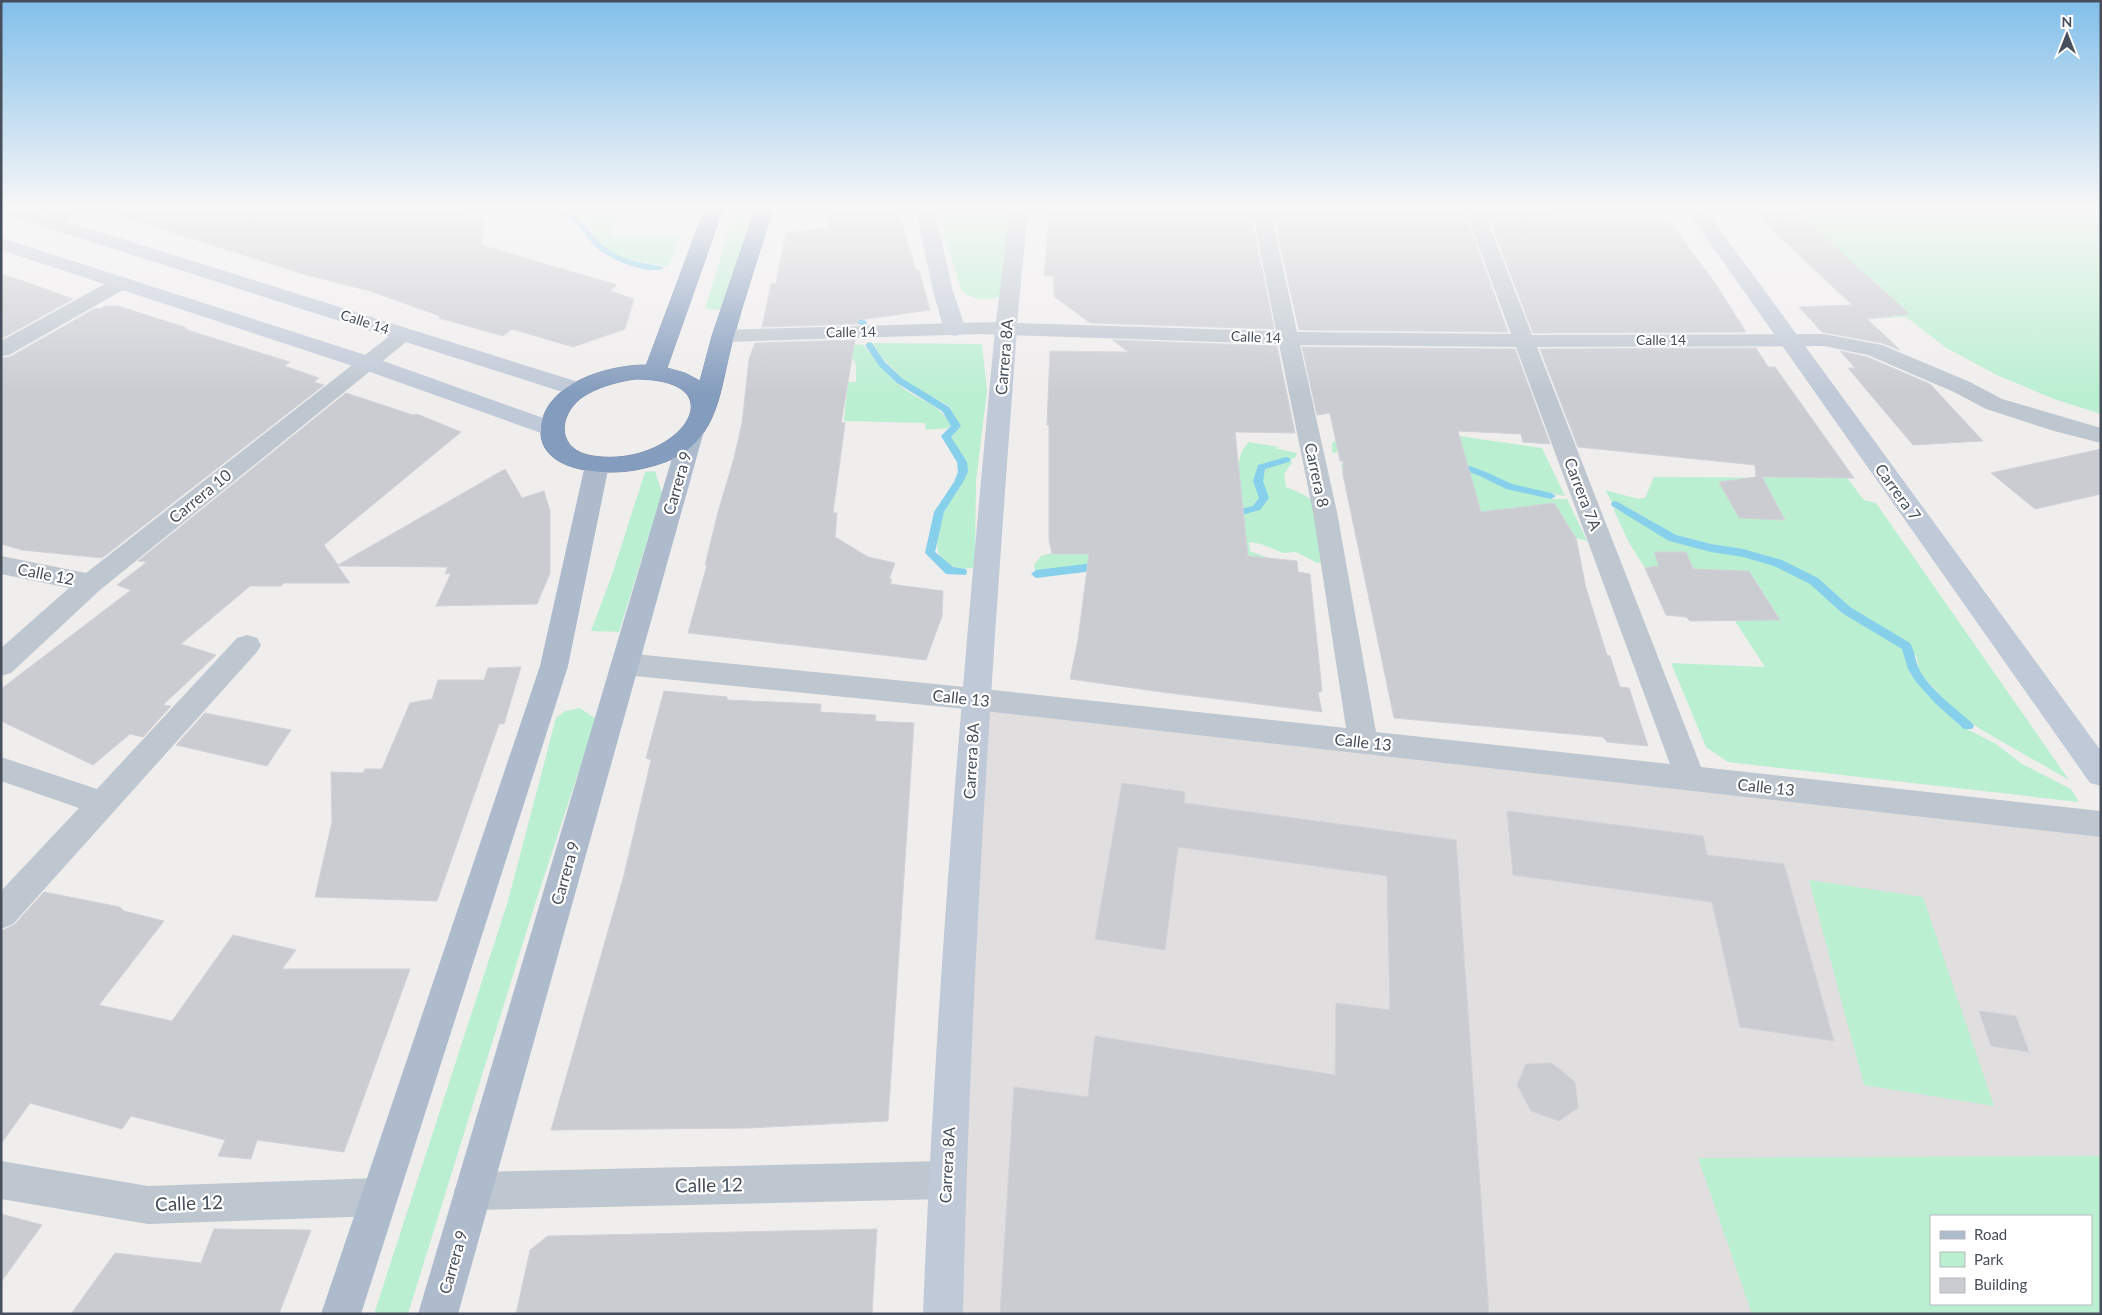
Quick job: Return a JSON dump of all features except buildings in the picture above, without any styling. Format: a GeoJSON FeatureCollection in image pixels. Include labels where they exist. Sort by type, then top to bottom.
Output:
{"type":"FeatureCollection","features":[{"type":"Feature","properties":{"kind":"highway"},"geometry":{"type":"LineString","coordinates":[[654,372],[691,270]]}},
{"type":"Feature","properties":{"kind":"highway","name":"Carrera 9"},"geometry":{"type":"LineString","coordinates":[[698,419],[744,270]]}},
{"type":"Feature","properties":{"kind":"highway"},"geometry":{"type":"LineString","coordinates":[[654,372],[670,375],[689,384],[701,396],[698,419],[681,444],[656,457],[619,465],[597,465],[584,462],[564,452],[557,445],[552,429],[554,418],[560,408],[580,390],[615,376],[654,372]]}},
{"type":"Feature","properties":{"kind":"main road","name":"Carrera 9"},"geometry":{"type":"LineString","coordinates":[[438,1314],[625,664],[698,419]]}},
{"type":"Feature","properties":{"kind":"main road"},"geometry":{"type":"LineString","coordinates":[[341,1314],[554,666],[597,465]]}},
{"type":"Feature","properties":{"kind":"street"},"geometry":{"type":"LineString","coordinates":[[84,270],[367,363],[552,429]]}},
{"type":"Feature","properties":{"kind":"street","name":"Calle 14"},"geometry":{"type":"LineString","coordinates":[[202,270],[580,390]]}},
{"type":"Feature","properties":{"kind":"street"},"geometry":{"type":"LineString","coordinates":[[938,270],[955,330]]}},
{"type":"Feature","properties":{"kind":"street","name":"Carrera 8A"},"geometry":{"type":"LineString","coordinates":[[943,1314],[946,1180],[975,699],[1012,270]]}},
{"type":"Feature","properties":{"kind":"street","name":"Carrera 8"},"geometry":{"type":"LineString","coordinates":[[1274,270],[1325,512],[1363,742]]}},
{"type":"Feature","properties":{"kind":"street","name":"Carrera 7A"},"geometry":{"type":"LineString","coordinates":[[1497,270],[1691,779]]}},
{"type":"Feature","properties":{"kind":"street","name":"Carrera 7"},"geometry":{"type":"LineString","coordinates":[[1739,270],[2101,774]]}},
{"type":"Feature","properties":{"kind":"street"},"geometry":{"type":"LineString","coordinates":[[1,350],[121,282]]}},
{"type":"Feature","properties":{"kind":"street","name":"Calle 14"},"geometry":{"type":"LineString","coordinates":[[723,336],[1006,330],[1288,338],[1524,341],[1824,340],[1874,350],[1994,404],[2062,426],[2101,436]]}},
{"type":"Feature","properties":{"kind":"street","name":"Carrera 10"},"geometry":{"type":"LineString","coordinates":[[1,665],[91,583],[404,334]]}},
{"type":"Feature","properties":{"kind":"street","name":"Calle 12"},"geometry":{"type":"LineString","coordinates":[[1,566],[91,583]]}},
{"type":"Feature","properties":{"kind":"street"},"geometry":{"type":"LineString","coordinates":[[1,914],[247,645]]}},
{"type":"Feature","properties":{"kind":"street","name":"Calle 13"},"geometry":{"type":"LineString","coordinates":[[625,664],[975,699],[2101,824]]}},
{"type":"Feature","properties":{"kind":"street"},"geometry":{"type":"LineString","coordinates":[[1,769],[101,803]]}},
{"type":"Feature","properties":{"kind":"street","name":"Calle 12"},"geometry":{"type":"LineString","coordinates":[[1,1180],[148,1205],[380,1197]]}},
{"type":"Feature","properties":{"kind":"street","name":"Calle 12"},"geometry":{"type":"LineString","coordinates":[[473,1190],[946,1180]]}},
{"type":"Feature","properties":{"kind":"shaded area"},"geometry":{"type":"Polygon","coordinates":[[[975,699],[2101,824],[2101,1314],[943,1314],[975,699]]]}},
{"type":"Feature","properties":{"kind":"green space"},"geometry":{"type":"Polygon","coordinates":[[[717,270],[735,270],[724,310],[705,309],[717,270]]]}},
{"type":"Feature","properties":{"kind":"green space"},"geometry":{"type":"Polygon","coordinates":[[[955,270],[1005,270],[1000,297],[984,299],[969,296],[961,289],[955,270]]]}},
{"type":"Feature","properties":{"kind":"green space"},"geometry":{"type":"Polygon","coordinates":[[[1815,270],[2101,270],[2101,414],[2054,399],[1997,375],[1948,349],[1906,317],[1867,319],[1815,270]]]}},
{"type":"Feature","properties":{"kind":"green space"},"geometry":{"type":"Polygon","coordinates":[[[873,343],[982,344],[987,391],[976,481],[975,568],[956,568],[944,562],[940,556],[937,541],[944,514],[961,486],[964,476],[964,459],[952,445],[951,437],[959,426],[949,406],[907,383],[882,357],[873,343]]]}},
{"type":"Feature","properties":{"kind":"green space"},"geometry":{"type":"Polygon","coordinates":[[[855,344],[864,345],[892,378],[910,393],[940,411],[951,425],[948,428],[926,430],[925,423],[844,421],[848,382],[856,382],[856,365],[852,357],[855,344]]]}},
{"type":"Feature","properties":{"kind":"green space"},"geometry":{"type":"Polygon","coordinates":[[[1348,433],[1438,433],[1542,448],[1565,496],[1511,486],[1485,473],[1416,448],[1381,445],[1332,453],[1332,443],[1348,433]]]}},
{"type":"Feature","properties":{"kind":"green space"},"geometry":{"type":"Polygon","coordinates":[[[1249,442],[1280,447],[1274,448],[1297,453],[1295,458],[1259,466],[1256,480],[1262,497],[1255,506],[1105,564],[1035,571],[1034,565],[1041,556],[1242,501],[1239,462],[1244,448],[1249,442]]]}},
{"type":"Feature","properties":{"kind":"green space"},"geometry":{"type":"Polygon","coordinates":[[[1415,451],[1480,475],[1507,489],[1553,499],[1567,499],[1587,541],[1561,534],[1520,544],[1441,481],[1344,480],[1341,463],[1401,456],[1415,451]]]}},
{"type":"Feature","properties":{"kind":"green space"},"geometry":{"type":"Polygon","coordinates":[[[1293,461],[1284,474],[1286,487],[1300,493],[1318,506],[1327,522],[1333,559],[1317,563],[1296,552],[1283,553],[1261,544],[1249,542],[1250,551],[1271,559],[1272,571],[1175,536],[1257,509],[1265,498],[1260,481],[1262,468],[1293,461]]]}},
{"type":"Feature","properties":{"kind":"green space"},"geometry":{"type":"Polygon","coordinates":[[[655,471],[662,493],[619,632],[591,631],[612,575],[645,472],[655,471]]]}},
{"type":"Feature","properties":{"kind":"green space"},"geometry":{"type":"Polygon","coordinates":[[[1654,477],[1847,478],[1864,500],[1876,503],[2069,780],[1980,729],[1953,710],[1919,672],[1917,658],[1909,646],[1879,625],[1847,609],[1817,578],[1780,561],[1739,549],[1709,545],[1675,536],[1617,502],[1612,502],[1605,490],[1638,499],[1645,498],[1654,477]]]}},
{"type":"Feature","properties":{"kind":"green space"},"geometry":{"type":"Polygon","coordinates":[[[1613,508],[1640,520],[1675,541],[1707,550],[1740,555],[1779,567],[1811,583],[1842,613],[1873,627],[1898,643],[1905,655],[1910,673],[1959,725],[1996,744],[2022,764],[2071,789],[2079,802],[1728,762],[1706,747],[1671,663],[1765,667],[1735,621],[1780,619],[1749,571],[1693,569],[1685,552],[1655,552],[1659,566],[1645,568],[1629,543],[1613,508]]]}},
{"type":"Feature","properties":{"kind":"green space"},"geometry":{"type":"Polygon","coordinates":[[[580,708],[596,719],[536,901],[408,1314],[374,1314],[508,901],[556,718],[565,711],[580,708]]]}},
{"type":"Feature","properties":{"kind":"green space"},"geometry":{"type":"Polygon","coordinates":[[[1809,880],[1923,897],[1994,1106],[1864,1085],[1809,880]]]}},
{"type":"Feature","properties":{"kind":"green space"},"geometry":{"type":"Polygon","coordinates":[[[2101,1156],[2101,1314],[1752,1314],[1698,1158],[2101,1156]]]}},
{"type":"Feature","properties":{"kind":"waterway"},"geometry":{"type":"LineString","coordinates":[[846,314],[863,323]]}},
{"type":"Feature","properties":{"kind":"waterway"},"geometry":{"type":"LineString","coordinates":[[869,345],[882,364],[900,381],[946,409],[956,426],[946,436],[962,462],[963,472],[939,512],[935,523],[930,553],[950,571],[962,572]]}},
{"type":"Feature","properties":{"kind":"waterway"},"geometry":{"type":"LineString","coordinates":[[1230,515],[1256,508],[1264,498],[1258,481],[1261,467],[1286,460]]}},
{"type":"Feature","properties":{"kind":"waterway"},"geometry":{"type":"LineString","coordinates":[[1456,464],[1483,474],[1509,487],[1551,496]]}},
{"type":"Feature","properties":{"kind":"waterway"},"geometry":{"type":"LineString","coordinates":[[1616,504],[1673,538],[1711,548],[1743,553],[1778,563],[1814,581],[1846,610],[1906,646],[1915,672],[1920,679],[1940,701],[1968,726]]}},
{"type":"Feature","properties":{"kind":"waterway"},"geometry":{"type":"LineString","coordinates":[[1036,574],[1102,566]]}}]}
